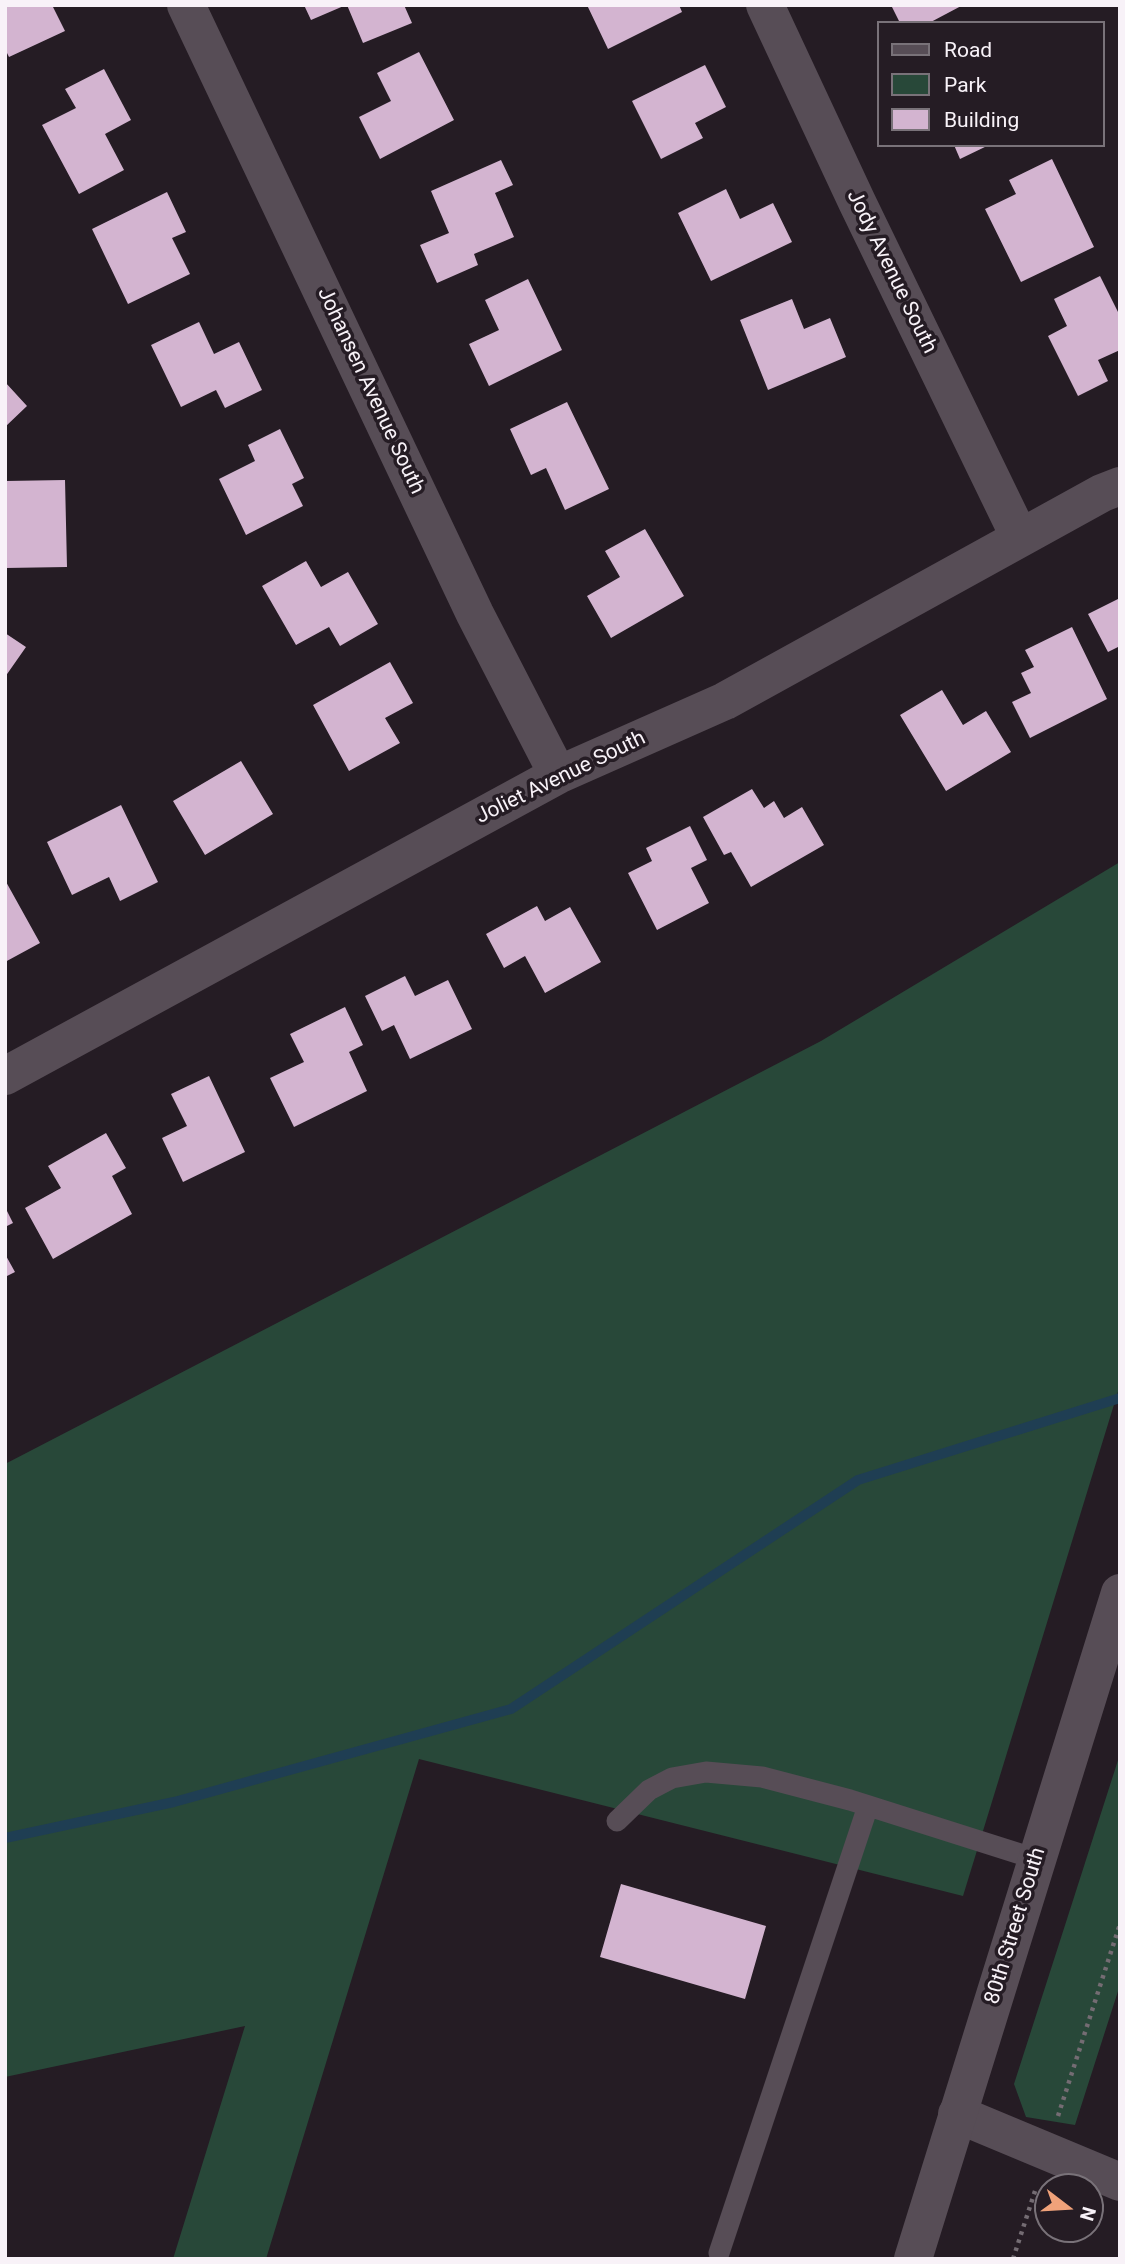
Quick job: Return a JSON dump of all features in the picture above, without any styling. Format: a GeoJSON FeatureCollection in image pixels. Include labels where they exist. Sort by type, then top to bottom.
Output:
{"type":"FeatureCollection","features":[{"type":"Feature","properties":{"kind":"street","name":"Johansen Avenue South"},"geometry":{"type":"LineString","coordinates":[[186,5],[475,614],[558,775]]}},
{"type":"Feature","properties":{"kind":"street","name":"Jody Avenue South"},"geometry":{"type":"LineString","coordinates":[[765,5],[856,202],[1020,538]]}},
{"type":"Feature","properties":{"kind":"street","name":"Joliet Avenue South"},"geometry":{"type":"LineString","coordinates":[[5,1076],[558,775],[725,701],[1102,493],[1120,486]]}},
{"type":"Feature","properties":{"kind":"street","name":"80th Street South"},"geometry":{"type":"LineString","coordinates":[[913,2259],[1120,1592]]}},
{"type":"Feature","properties":{"kind":"street"},"geometry":{"type":"LineString","coordinates":[[957,2115],[1120,2182]]}},
{"type":"Feature","properties":{"kind":"lane"},"geometry":{"type":"LineString","coordinates":[[617,1821],[649,1790],[672,1778],[706,1772],[762,1777],[868,1806],[1036,1859]]}},
{"type":"Feature","properties":{"kind":"lane"},"geometry":{"type":"LineString","coordinates":[[719,2253],[868,1806]]}},
{"type":"Feature","properties":{"kind":"path"},"geometry":{"type":"LineString","coordinates":[[1013,2259],[1080,2041],[1120,1924]]}},
{"type":"Feature","properties":{"kind":"green space"},"geometry":{"type":"Polygon","coordinates":[[[1120,862],[1120,1385],[963,1896],[419,1759],[266,2259],[173,2259],[245,2026],[5,2077],[5,1464],[821,1041],[1120,862]]]}},
{"type":"Feature","properties":{"kind":"green space"},"geometry":{"type":"Polygon","coordinates":[[[1120,1754],[1120,1985],[1075,2125],[1026,2117],[1014,2084],[1120,1754]]]}},
{"type":"Feature","properties":{"kind":"building"},"geometry":{"type":"Polygon","coordinates":[[[5,5],[52,5],[65,31],[9,57],[5,49],[5,5]]]}},
{"type":"Feature","properties":{"kind":"building"},"geometry":{"type":"Polygon","coordinates":[[[304,5],[346,5],[311,20],[304,5]]]}},
{"type":"Feature","properties":{"kind":"building"},"geometry":{"type":"Polygon","coordinates":[[[347,5],[404,5],[412,23],[363,43],[347,5]]]}},
{"type":"Feature","properties":{"kind":"building"},"geometry":{"type":"Polygon","coordinates":[[[587,5],[679,5],[682,12],[608,49],[587,5]]]}},
{"type":"Feature","properties":{"kind":"building"},"geometry":{"type":"Polygon","coordinates":[[[891,5],[963,5],[933,21],[899,21],[891,5]]]}},
{"type":"Feature","properties":{"kind":"building"},"geometry":{"type":"Polygon","coordinates":[[[419,52],[454,120],[380,159],[359,117],[391,101],[377,73],[419,52]]]}},
{"type":"Feature","properties":{"kind":"building"},"geometry":{"type":"Polygon","coordinates":[[[705,65],[726,107],[695,123],[703,138],[661,159],[632,101],[705,65]]]}},
{"type":"Feature","properties":{"kind":"building"},"geometry":{"type":"Polygon","coordinates":[[[104,69],[131,120],[105,134],[124,170],[79,194],[42,125],[76,108],[65,89],[104,69]]]}},
{"type":"Feature","properties":{"kind":"building"},"geometry":{"type":"Polygon","coordinates":[[[955,147],[985,147],[960,159],[955,147]]]}},
{"type":"Feature","properties":{"kind":"building"},"geometry":{"type":"Polygon","coordinates":[[[1052,159],[1094,247],[1021,282],[985,209],[1016,194],[1009,180],[1052,159]]]}},
{"type":"Feature","properties":{"kind":"building"},"geometry":{"type":"Polygon","coordinates":[[[501,160],[513,185],[495,193],[514,237],[474,254],[478,265],[437,283],[420,245],[449,233],[431,191],[501,160]]]}},
{"type":"Feature","properties":{"kind":"building"},"geometry":{"type":"Polygon","coordinates":[[[726,189],[740,219],[773,203],[792,242],[711,281],[678,213],[726,189]]]}},
{"type":"Feature","properties":{"kind":"building"},"geometry":{"type":"Polygon","coordinates":[[[167,192],[186,232],[172,238],[190,274],[128,304],[92,229],[167,192]]]}},
{"type":"Feature","properties":{"kind":"building"},"geometry":{"type":"Polygon","coordinates":[[[1100,276],[1120,316],[1120,350],[1098,360],[1108,381],[1078,396],[1048,336],[1067,326],[1054,299],[1100,276]]]}},
{"type":"Feature","properties":{"kind":"building"},"geometry":{"type":"Polygon","coordinates":[[[528,279],[562,350],[489,386],[469,344],[499,330],[485,300],[528,279]]]}},
{"type":"Feature","properties":{"kind":"building"},"geometry":{"type":"Polygon","coordinates":[[[792,299],[804,329],[830,318],[846,357],[768,390],[740,320],[792,299]]]}},
{"type":"Feature","properties":{"kind":"building"},"geometry":{"type":"Polygon","coordinates":[[[199,322],[214,354],[239,342],[262,390],[225,408],[216,390],[181,407],[151,345],[199,322]]]}},
{"type":"Feature","properties":{"kind":"building"},"geometry":{"type":"Polygon","coordinates":[[[5,382],[27,406],[5,427],[5,382]]]}},
{"type":"Feature","properties":{"kind":"building"},"geometry":{"type":"Polygon","coordinates":[[[567,402],[609,489],[565,510],[546,468],[531,475],[510,429],[567,402]]]}},
{"type":"Feature","properties":{"kind":"building"},"geometry":{"type":"Polygon","coordinates":[[[280,429],[304,478],[292,484],[303,506],[246,535],[219,479],[255,461],[248,445],[280,429]]]}},
{"type":"Feature","properties":{"kind":"building"},"geometry":{"type":"Polygon","coordinates":[[[65,480],[67,567],[5,568],[6,481],[65,480]]]}},
{"type":"Feature","properties":{"kind":"building"},"geometry":{"type":"Polygon","coordinates":[[[645,529],[684,596],[611,638],[587,596],[620,577],[605,551],[645,529]]]}},
{"type":"Feature","properties":{"kind":"building"},"geometry":{"type":"Polygon","coordinates":[[[306,561],[321,587],[348,572],[378,624],[340,646],[329,627],[296,645],[262,586],[306,561]]]}},
{"type":"Feature","properties":{"kind":"building"},"geometry":{"type":"Polygon","coordinates":[[[1120,598],[1120,646],[1108,652],[1088,614],[1120,598]]]}},
{"type":"Feature","properties":{"kind":"building"},"geometry":{"type":"Polygon","coordinates":[[[1072,627],[1107,699],[1030,738],[1012,702],[1031,693],[1021,673],[1034,667],[1025,650],[1072,627]]]}},
{"type":"Feature","properties":{"kind":"building"},"geometry":{"type":"Polygon","coordinates":[[[5,633],[26,647],[5,677],[5,633]]]}},
{"type":"Feature","properties":{"kind":"building"},"geometry":{"type":"Polygon","coordinates":[[[390,662],[413,703],[385,718],[400,743],[349,771],[313,705],[390,662]]]}},
{"type":"Feature","properties":{"kind":"building"},"geometry":{"type":"Polygon","coordinates":[[[942,690],[963,725],[986,711],[1011,752],[946,791],[900,715],[942,690]]]}},
{"type":"Feature","properties":{"kind":"building"},"geometry":{"type":"Polygon","coordinates":[[[241,761],[273,814],[205,855],[173,801],[241,761]]]}},
{"type":"Feature","properties":{"kind":"building"},"geometry":{"type":"Polygon","coordinates":[[[752,789],[764,808],[774,801],[784,818],[802,807],[824,845],[751,887],[731,852],[724,855],[703,817],[752,789]]]}},
{"type":"Feature","properties":{"kind":"building"},"geometry":{"type":"Polygon","coordinates":[[[121,805],[158,882],[120,901],[109,877],[72,895],[47,842],[121,805]]]}},
{"type":"Feature","properties":{"kind":"building"},"geometry":{"type":"Polygon","coordinates":[[[690,826],[707,860],[691,868],[709,903],[657,930],[628,873],[652,861],[646,848],[690,826]]]}},
{"type":"Feature","properties":{"kind":"building"},"geometry":{"type":"Polygon","coordinates":[[[5,880],[40,943],[5,962],[5,880]]]}},
{"type":"Feature","properties":{"kind":"building"},"geometry":{"type":"Polygon","coordinates":[[[537,906],[545,921],[570,907],[601,962],[545,993],[525,956],[504,968],[486,934],[537,906]]]}},
{"type":"Feature","properties":{"kind":"building"},"geometry":{"type":"Polygon","coordinates":[[[405,976],[415,996],[448,980],[472,1029],[410,1059],[394,1025],[382,1031],[365,996],[405,976]]]}},
{"type":"Feature","properties":{"kind":"building"},"geometry":{"type":"Polygon","coordinates":[[[345,1007],[363,1045],[349,1052],[367,1091],[294,1127],[270,1078],[304,1062],[290,1034],[345,1007]]]}},
{"type":"Feature","properties":{"kind":"building"},"geometry":{"type":"Polygon","coordinates":[[[209,1076],[245,1152],[183,1182],[162,1138],[187,1126],[171,1094],[209,1076]]]}},
{"type":"Feature","properties":{"kind":"building"},"geometry":{"type":"Polygon","coordinates":[[[106,1133],[126,1168],[112,1176],[132,1214],[53,1259],[25,1208],[61,1188],[48,1166],[106,1133]]]}},
{"type":"Feature","properties":{"kind":"building"},"geometry":{"type":"Polygon","coordinates":[[[5,1207],[13,1223],[5,1227],[5,1207]]]}},
{"type":"Feature","properties":{"kind":"building"},"geometry":{"type":"Polygon","coordinates":[[[5,1254],[15,1272],[5,1277],[5,1254]]]}},
{"type":"Feature","properties":{"kind":"building"},"geometry":{"type":"Polygon","coordinates":[[[621,1884],[766,1926],[745,1999],[600,1957],[621,1884]]]}},
{"type":"Feature","properties":{"kind":"waterway"},"geometry":{"type":"LineString","coordinates":[[5,1838],[174,1802],[511,1709],[858,1480],[1120,1398]]}}]}
